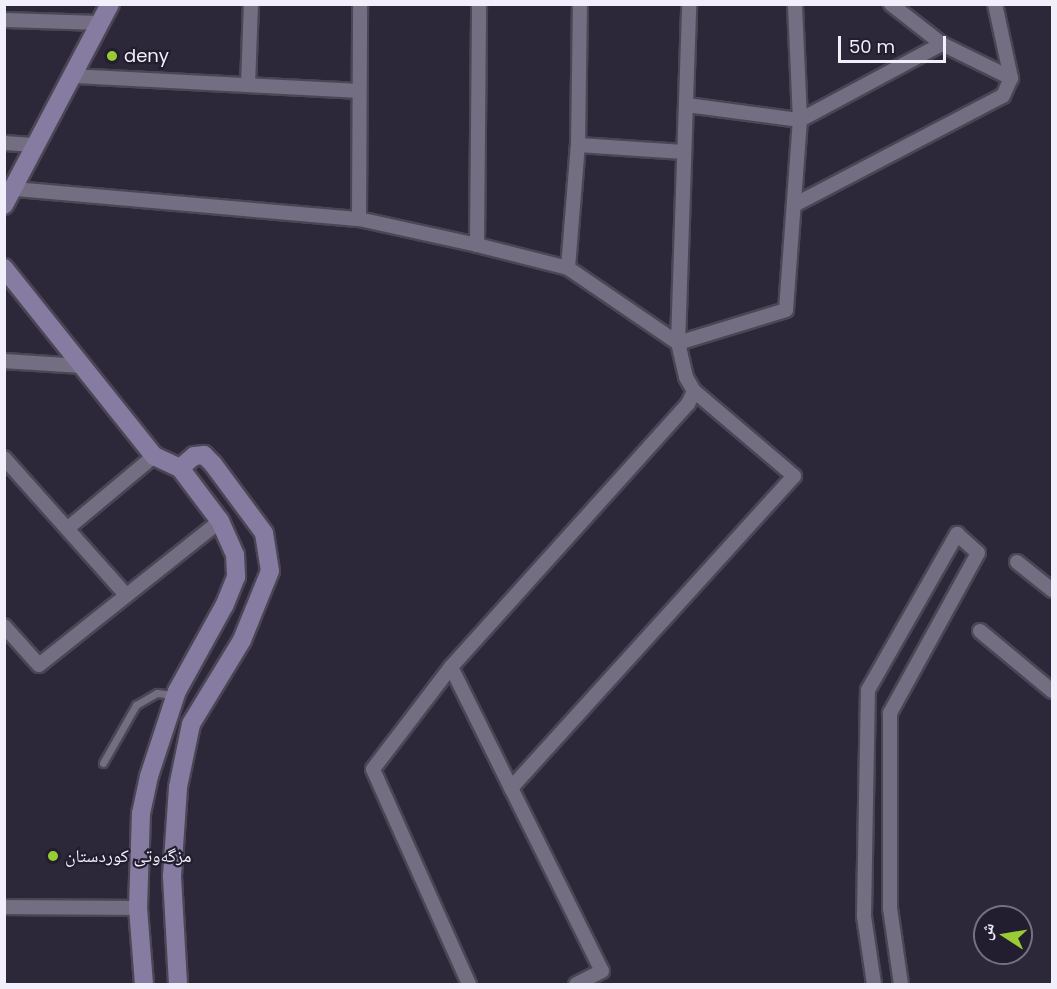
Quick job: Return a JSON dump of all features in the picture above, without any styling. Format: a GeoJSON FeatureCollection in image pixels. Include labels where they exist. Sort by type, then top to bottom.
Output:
{"type":"FeatureCollection","features":[{"type":"Feature","properties":{"kind":"street"},"geometry":{"type":"LineString","coordinates":[[4,205],[15,189],[110,4]]}},
{"type":"Feature","properties":{"kind":"street"},"geometry":{"type":"LineString","coordinates":[[248,85],[251,4]]}},
{"type":"Feature","properties":{"kind":"street"},"geometry":{"type":"LineString","coordinates":[[359,219],[360,4]]}},
{"type":"Feature","properties":{"kind":"street"},"geometry":{"type":"LineString","coordinates":[[477,245],[479,4]]}},
{"type":"Feature","properties":{"kind":"street"},"geometry":{"type":"LineString","coordinates":[[568,268],[578,145],[580,4]]}},
{"type":"Feature","properties":{"kind":"street"},"geometry":{"type":"LineString","coordinates":[[511,788],[794,476],[694,391],[686,377],[678,343],[689,4]]}},
{"type":"Feature","properties":{"kind":"street"},"geometry":{"type":"LineString","coordinates":[[678,343],[786,310],[796,204],[800,120],[795,4]]}},
{"type":"Feature","properties":{"kind":"street"},"geometry":{"type":"LineString","coordinates":[[891,4],[942,44],[1011,78]]}},
{"type":"Feature","properties":{"kind":"street"},"geometry":{"type":"LineString","coordinates":[[796,204],[1004,96],[1011,78],[995,4]]}},
{"type":"Feature","properties":{"kind":"street"},"geometry":{"type":"LineString","coordinates":[[4,20],[101,23]]}},
{"type":"Feature","properties":{"kind":"street"},"geometry":{"type":"LineString","coordinates":[[687,105],[800,120],[942,44]]}},
{"type":"Feature","properties":{"kind":"street"},"geometry":{"type":"LineString","coordinates":[[73,76],[358,91]]}},
{"type":"Feature","properties":{"kind":"street"},"geometry":{"type":"LineString","coordinates":[[4,143],[36,145]]}},
{"type":"Feature","properties":{"kind":"street"},"geometry":{"type":"LineString","coordinates":[[578,145],[684,152]]}},
{"type":"Feature","properties":{"kind":"street"},"geometry":{"type":"LineString","coordinates":[[15,189],[359,219],[477,245],[568,268],[678,343]]}},
{"type":"Feature","properties":{"kind":"street"},"geometry":{"type":"LineString","coordinates":[[4,268],[154,456],[180,468],[220,521],[235,555],[236,577],[224,606],[176,695],[163,726],[141,813],[138,908],[144,984]]}},
{"type":"Feature","properties":{"kind":"street"},"geometry":{"type":"LineString","coordinates":[[4,361],[83,366]]}},
{"type":"Feature","properties":{"kind":"street"},"geometry":{"type":"LineString","coordinates":[[469,984],[373,769],[451,667],[688,404],[694,391]]}},
{"type":"Feature","properties":{"kind":"street"},"geometry":{"type":"LineString","coordinates":[[178,984],[172,876],[178,787],[191,724],[242,640],[270,571],[264,533],[213,464],[204,455],[194,456],[180,468]]}},
{"type":"Feature","properties":{"kind":"street"},"geometry":{"type":"LineString","coordinates":[[68,528],[154,456]]}},
{"type":"Feature","properties":{"kind":"street"},"geometry":{"type":"LineString","coordinates":[[7,465],[68,528],[125,594]]}},
{"type":"Feature","properties":{"kind":"street"},"geometry":{"type":"LineString","coordinates":[[4,626],[39,665],[125,594],[220,521]]}},
{"type":"Feature","properties":{"kind":"street"},"geometry":{"type":"LineString","coordinates":[[874,984],[864,916],[868,690],[957,534],[978,553],[890,713],[890,908],[901,984]]}},
{"type":"Feature","properties":{"kind":"street"},"geometry":{"type":"LineString","coordinates":[[1017,562],[1053,590]]}},
{"type":"Feature","properties":{"kind":"street"},"geometry":{"type":"LineString","coordinates":[[980,631],[1053,691]]}},
{"type":"Feature","properties":{"kind":"street"},"geometry":{"type":"LineString","coordinates":[[451,667],[602,971],[576,984]]}},
{"type":"Feature","properties":{"kind":"street"},"geometry":{"type":"LineString","coordinates":[[176,695],[201,706]]}},
{"type":"Feature","properties":{"kind":"street"},"geometry":{"type":"LineString","coordinates":[[4,907],[138,908]]}},
{"type":"Feature","properties":{"kind":"lane"},"geometry":{"type":"LineString","coordinates":[[103,763],[141,701],[157,693],[176,695]]}},
{"type":"Feature","properties":{"kind":"place","name":"deny"},"geometry":{"type":"Point","coordinates":[112,56]}},
{"type":"Feature","properties":{"kind":"place","name":"مزگەوتی کوردستان"},"geometry":{"type":"Point","coordinates":[53,856]}}]}
